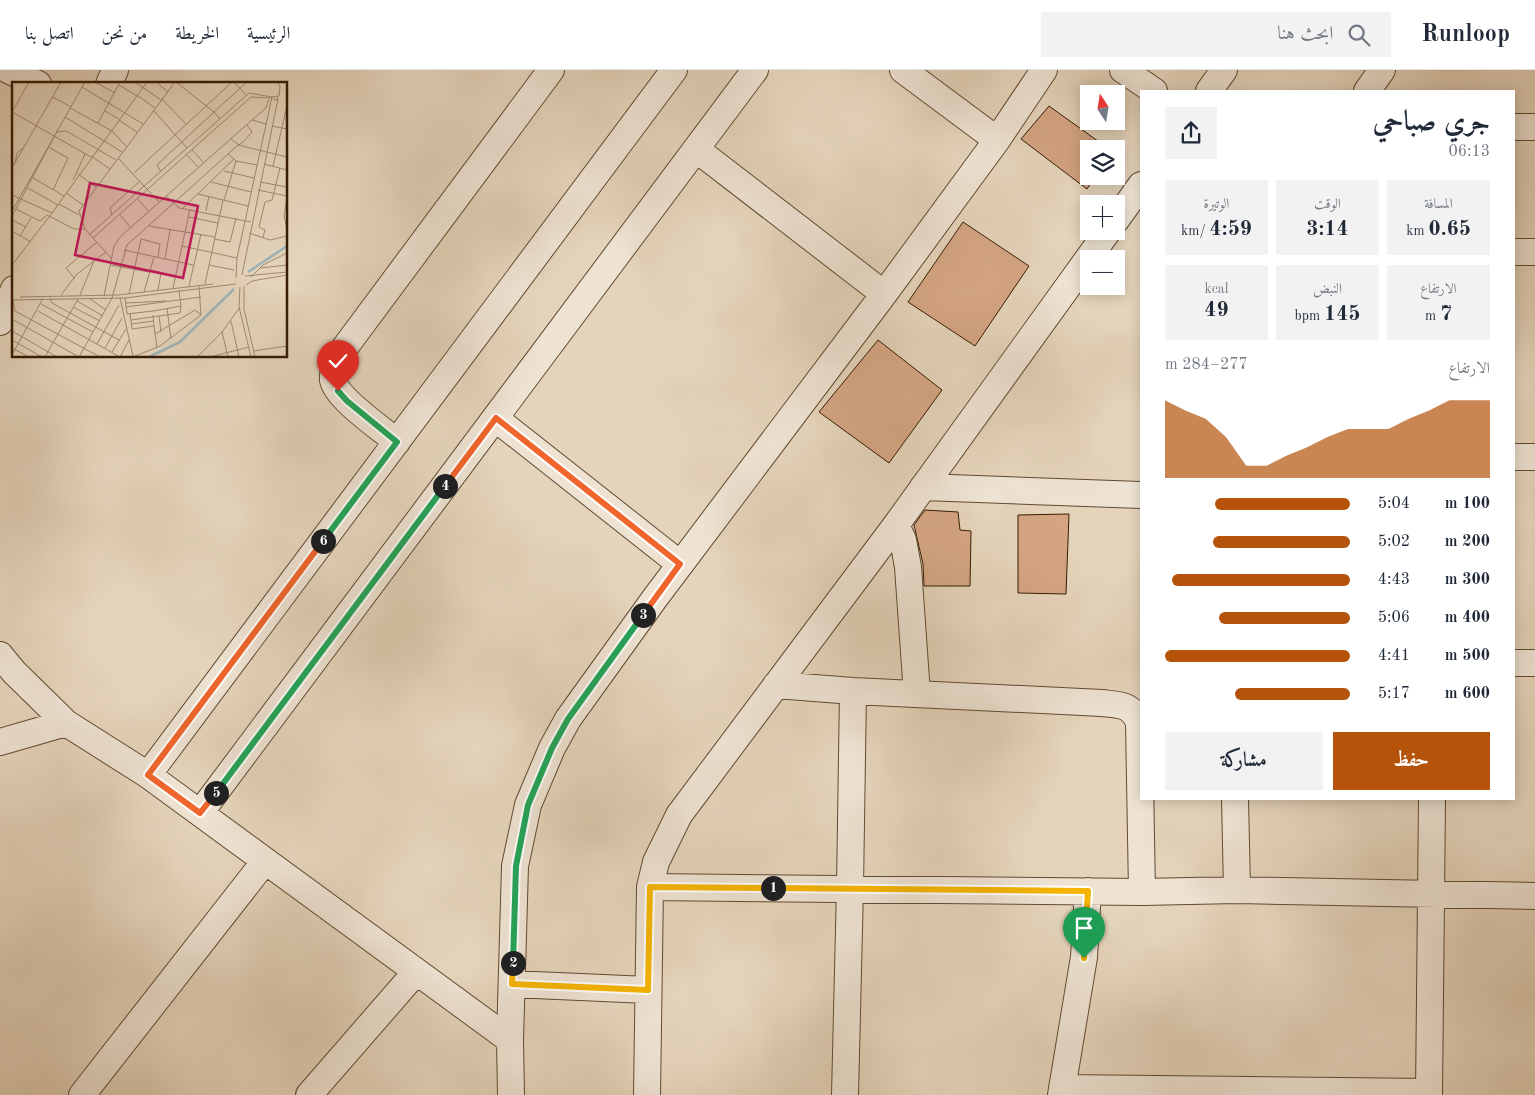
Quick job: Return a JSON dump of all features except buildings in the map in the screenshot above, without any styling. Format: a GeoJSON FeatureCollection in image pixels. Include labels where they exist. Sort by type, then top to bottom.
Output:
{"type":"FeatureCollection","features":[{"type":"Feature","properties":{"kind":"street"},"geometry":{"type":"LineString","coordinates":[[8,70],[34,82]]}},
{"type":"Feature","properties":{"kind":"street"},"geometry":{"type":"LineString","coordinates":[[110,82],[115,70]]}},
{"type":"Feature","properties":{"kind":"street"},"geometry":{"type":"LineString","coordinates":[[397,442],[347,401],[338,391],[333,380],[335,366],[340,354],[551,70]]}},
{"type":"Feature","properties":{"kind":"street"},"geometry":{"type":"LineString","coordinates":[[148,775],[674,70]]}},
{"type":"Feature","properties":{"kind":"street"},"geometry":{"type":"LineString","coordinates":[[200,813],[755,70]]}},
{"type":"Feature","properties":{"kind":"street"},"geometry":{"type":"LineString","coordinates":[[902,70],[997,140]]}},
{"type":"Feature","properties":{"kind":"street"},"geometry":{"type":"LineString","coordinates":[[511,1095],[510,1040],[516,866],[528,805],[552,748],[568,719],[680,564],[884,294],[997,140],[1044,70]]}},
{"type":"Feature","properties":{"kind":"street"},"geometry":{"type":"LineString","coordinates":[[1123,70],[1153,90]]}},
{"type":"Feature","properties":{"kind":"street"},"geometry":{"type":"LineString","coordinates":[[1210,90],[1224,70]]}},
{"type":"Feature","properties":{"kind":"street"},"geometry":{"type":"LineString","coordinates":[[1368,90],[1382,70]]}},
{"type":"Feature","properties":{"kind":"street"},"geometry":{"type":"LineString","coordinates":[[1515,127],[1535,127]]}},
{"type":"Feature","properties":{"kind":"street"},"geometry":{"type":"LineString","coordinates":[[696,149],[884,294]]}},
{"type":"Feature","properties":{"kind":"street"},"geometry":{"type":"LineString","coordinates":[[1125,207],[1140,186]]}},
{"type":"Feature","properties":{"kind":"street"},"geometry":{"type":"LineString","coordinates":[[647,1095],[650,887],[656,862],[664,842],[679,815],[896,525],[1101,240]]}},
{"type":"Feature","properties":{"kind":"street"},"geometry":{"type":"LineString","coordinates":[[1515,252],[1535,252]]}},
{"type":"Feature","properties":{"kind":"street"},"geometry":{"type":"LineString","coordinates":[[0,322],[12,294]]}},
{"type":"Feature","properties":{"kind":"street"},"geometry":{"type":"LineString","coordinates":[[496,418],[680,564]]}},
{"type":"Feature","properties":{"kind":"street"},"geometry":{"type":"LineString","coordinates":[[1515,457],[1535,457]]}},
{"type":"Feature","properties":{"kind":"street"},"geometry":{"type":"LineString","coordinates":[[923,487],[1140,495]]}},
{"type":"Feature","properties":{"kind":"street"},"geometry":{"type":"LineString","coordinates":[[896,525],[902,540],[908,567],[917,694]]}},
{"type":"Feature","properties":{"kind":"street"},"geometry":{"type":"LineString","coordinates":[[0,655],[14,672],[66,723],[148,775],[510,1040]]}},
{"type":"Feature","properties":{"kind":"street"},"geometry":{"type":"LineString","coordinates":[[1515,663],[1535,663]]}},
{"type":"Feature","properties":{"kind":"street"},"geometry":{"type":"LineString","coordinates":[[776,685],[853,691],[1102,703],[1121,705],[1131,709],[1136,715],[1138,723],[1142,892]]}},
{"type":"Feature","properties":{"kind":"street"},"geometry":{"type":"LineString","coordinates":[[845,1095],[853,691]]}},
{"type":"Feature","properties":{"kind":"street"},"geometry":{"type":"LineString","coordinates":[[0,742],[66,723]]}},
{"type":"Feature","properties":{"kind":"street"},"geometry":{"type":"LineString","coordinates":[[1235,800],[1237,890]]}},
{"type":"Feature","properties":{"kind":"street"},"geometry":{"type":"LineString","coordinates":[[1088,891],[1084,958],[1061,1092],[1429,1093],[1432,800]]}},
{"type":"Feature","properties":{"kind":"street"},"geometry":{"type":"LineString","coordinates":[[82,1095],[265,861]]}},
{"type":"Feature","properties":{"kind":"street"},"geometry":{"type":"LineString","coordinates":[[650,887],[1142,892],[1237,890],[1535,896]]}},
{"type":"Feature","properties":{"kind":"street"},"geometry":{"type":"LineString","coordinates":[[309,1095],[416,972]]}},
{"type":"Feature","properties":{"kind":"street"},"geometry":{"type":"LineString","coordinates":[[512,984],[648,990]]}},
{"type":"Feature","properties":{"kind":"route"},"geometry":{"type":"LineString","coordinates":[[338,391],[347,401],[397,442],[148,775],[200,813],[496,418],[680,564],[568,719],[552,748],[528,805],[516,866],[512,984],[648,990],[650,887],[1088,891],[1084,958]]}}]}
